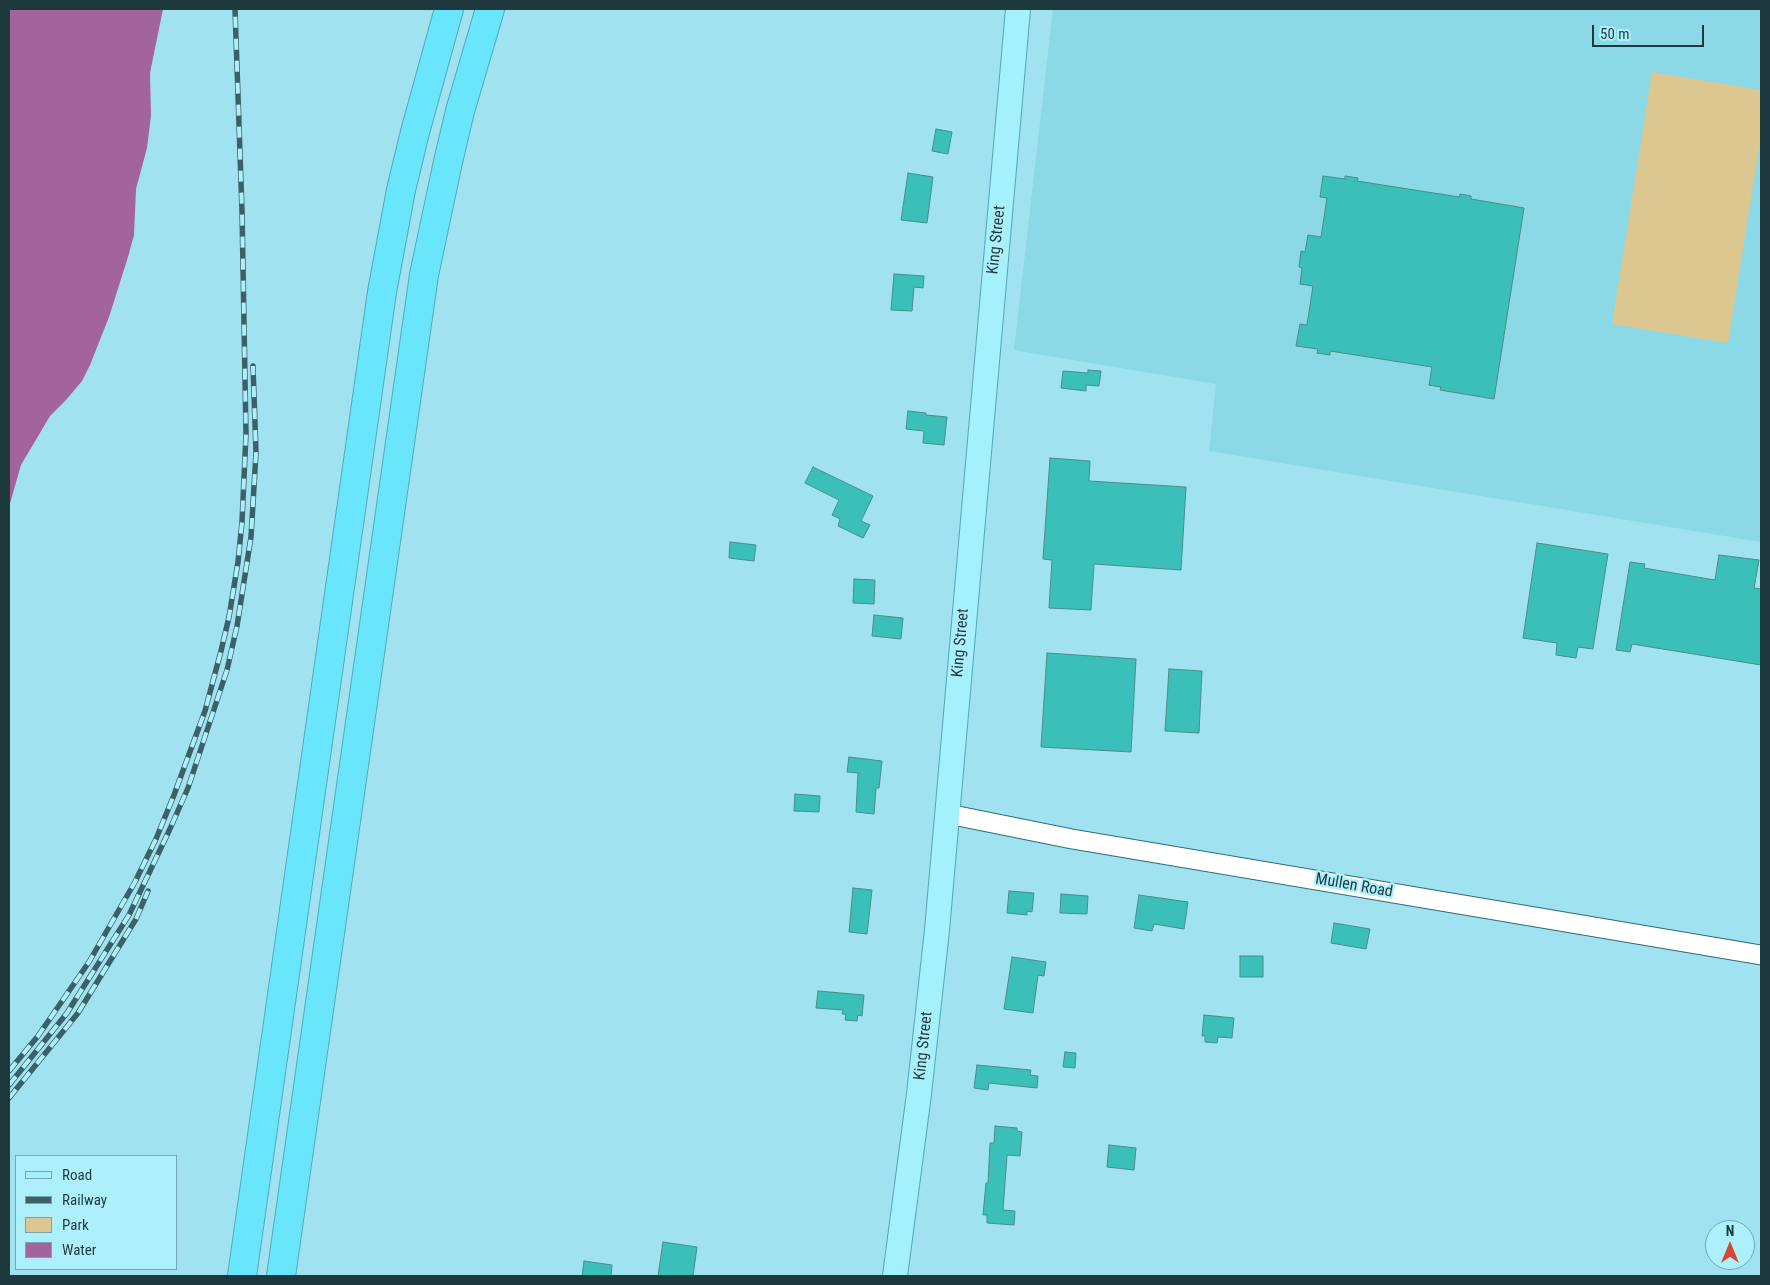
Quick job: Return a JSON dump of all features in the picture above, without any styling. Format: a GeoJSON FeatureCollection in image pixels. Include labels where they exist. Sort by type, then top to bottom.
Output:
{"type":"FeatureCollection","features":[{"type":"Feature","properties":{"kind":"highway"},"geometry":{"type":"LineString","coordinates":[[242,1276],[382,292],[415,132],[449,9]]}},
{"type":"Feature","properties":{"kind":"highway"},"geometry":{"type":"LineString","coordinates":[[281,1276],[424,275],[450,154],[490,9]]}},
{"type":"Feature","properties":{"kind":"main road","name":"King Street"},"geometry":{"type":"LineString","coordinates":[[895,1276],[920,1084],[948,814],[978,451],[1018,9]]}},
{"type":"Feature","properties":{"kind":"street","name":"Mullen Road"},"geometry":{"type":"LineString","coordinates":[[948,814],[1072,838],[1761,954]]}},
{"type":"Feature","properties":{"kind":"shaded area"},"geometry":{"type":"Polygon","coordinates":[[[1053,9],[1761,9],[1761,542],[1209,451],[1216,384],[1014,350],[1053,9]]]}},
{"type":"Feature","properties":{"kind":"green space"},"geometry":{"type":"Polygon","coordinates":[[[1652,72],[1761,90],[1761,136],[1728,343],[1612,324],[1652,72]]]}},
{"type":"Feature","properties":{"kind":"water"},"geometry":{"type":"Polygon","coordinates":[[[9,9],[163,9],[150,73],[151,116],[147,148],[136,189],[134,235],[128,257],[109,317],[90,365],[82,381],[50,416],[21,465],[9,507],[9,9]]]}},
{"type":"Feature","properties":{"kind":"building"},"geometry":{"type":"Polygon","coordinates":[[[936,129],[952,132],[948,154],[932,151],[936,129]]]}},
{"type":"Feature","properties":{"kind":"building"},"geometry":{"type":"Polygon","coordinates":[[[908,173],[933,177],[927,223],[901,220],[908,173]]]}},
{"type":"Feature","properties":{"kind":"building"},"geometry":{"type":"Polygon","coordinates":[[[1323,176],[1345,179],[1345,176],[1358,178],[1357,181],[1459,197],[1460,194],[1471,196],[1471,199],[1524,208],[1494,399],[1440,390],[1441,387],[1429,385],[1432,367],[1330,351],[1330,355],[1317,353],[1318,349],[1296,346],[1300,324],[1307,325],[1313,286],[1300,284],[1302,268],[1299,267],[1301,251],[1305,252],[1308,235],[1321,237],[1327,198],[1320,197],[1323,176]]]}},
{"type":"Feature","properties":{"kind":"building"},"geometry":{"type":"Polygon","coordinates":[[[894,274],[924,276],[923,288],[914,287],[912,311],[891,310],[894,274]]]}},
{"type":"Feature","properties":{"kind":"building"},"geometry":{"type":"Polygon","coordinates":[[[1088,370],[1101,371],[1099,386],[1086,385],[1086,391],[1061,388],[1063,371],[1088,373],[1088,370]]]}},
{"type":"Feature","properties":{"kind":"building"},"geometry":{"type":"Polygon","coordinates":[[[908,411],[947,417],[944,445],[923,443],[924,431],[906,429],[908,411]]]}},
{"type":"Feature","properties":{"kind":"building"},"geometry":{"type":"Polygon","coordinates":[[[1050,458],[1090,461],[1089,481],[1186,487],[1181,570],[1094,564],[1091,610],[1049,608],[1052,560],[1043,559],[1050,458]]]}},
{"type":"Feature","properties":{"kind":"building"},"geometry":{"type":"Polygon","coordinates":[[[813,467],[873,496],[861,521],[870,525],[863,538],[838,526],[840,519],[832,515],[839,500],[805,483],[813,467]]]}},
{"type":"Feature","properties":{"kind":"building"},"geometry":{"type":"Polygon","coordinates":[[[730,542],[756,545],[754,561],[729,558],[730,542]]]}},
{"type":"Feature","properties":{"kind":"building"},"geometry":{"type":"Polygon","coordinates":[[[1537,543],[1608,554],[1593,649],[1578,647],[1576,658],[1556,655],[1557,643],[1523,638],[1537,543]]]}},
{"type":"Feature","properties":{"kind":"building"},"geometry":{"type":"Polygon","coordinates":[[[1719,555],[1759,560],[1754,588],[1761,589],[1761,665],[1632,644],[1630,652],[1616,650],[1630,562],[1645,564],[1644,568],[1715,580],[1719,555]]]}},
{"type":"Feature","properties":{"kind":"building"},"geometry":{"type":"Polygon","coordinates":[[[854,579],[875,580],[874,604],[853,603],[854,579]]]}},
{"type":"Feature","properties":{"kind":"building"},"geometry":{"type":"Polygon","coordinates":[[[874,615],[903,618],[901,639],[872,636],[874,615]]]}},
{"type":"Feature","properties":{"kind":"building"},"geometry":{"type":"Polygon","coordinates":[[[1047,653],[1136,659],[1131,752],[1041,747],[1047,653]]]}},
{"type":"Feature","properties":{"kind":"building"},"geometry":{"type":"Polygon","coordinates":[[[1169,669],[1202,671],[1199,733],[1165,731],[1169,669]]]}},
{"type":"Feature","properties":{"kind":"building"},"geometry":{"type":"Polygon","coordinates":[[[849,757],[882,761],[879,788],[876,788],[874,814],[856,812],[858,773],[847,772],[849,757]]]}},
{"type":"Feature","properties":{"kind":"building"},"geometry":{"type":"Polygon","coordinates":[[[795,794],[820,796],[819,812],[794,811],[795,794]]]}},
{"type":"Feature","properties":{"kind":"building"},"geometry":{"type":"Polygon","coordinates":[[[853,888],[872,890],[867,934],[849,932],[853,888]]]}},
{"type":"Feature","properties":{"kind":"building"},"geometry":{"type":"Polygon","coordinates":[[[1009,891],[1034,893],[1032,912],[1027,911],[1027,915],[1007,913],[1009,891]]]}},
{"type":"Feature","properties":{"kind":"building"},"geometry":{"type":"Polygon","coordinates":[[[1061,894],[1088,896],[1087,914],[1060,913],[1061,894]]]}},
{"type":"Feature","properties":{"kind":"building"},"geometry":{"type":"Polygon","coordinates":[[[1139,895],[1188,902],[1184,929],[1154,924],[1152,931],[1134,928],[1139,895]]]}},
{"type":"Feature","properties":{"kind":"building"},"geometry":{"type":"Polygon","coordinates":[[[1334,923],[1370,929],[1366,949],[1331,943],[1334,923]]]}},
{"type":"Feature","properties":{"kind":"building"},"geometry":{"type":"Polygon","coordinates":[[[1240,956],[1263,956],[1263,977],[1240,977],[1240,956]]]}},
{"type":"Feature","properties":{"kind":"building"},"geometry":{"type":"Polygon","coordinates":[[[1012,957],[1046,962],[1044,976],[1038,975],[1033,1013],[1004,1009],[1012,957]]]}},
{"type":"Feature","properties":{"kind":"building"},"geometry":{"type":"Polygon","coordinates":[[[818,991],[864,995],[862,1016],[858,1015],[857,1021],[845,1020],[846,1014],[842,1014],[843,1010],[816,1008],[818,991]]]}},
{"type":"Feature","properties":{"kind":"building"},"geometry":{"type":"Polygon","coordinates":[[[1204,1015],[1234,1018],[1232,1038],[1218,1037],[1217,1043],[1205,1042],[1205,1036],[1202,1036],[1204,1015]]]}},
{"type":"Feature","properties":{"kind":"building"},"geometry":{"type":"Polygon","coordinates":[[[1065,1052],[1076,1053],[1075,1068],[1063,1067],[1065,1052]]]}},
{"type":"Feature","properties":{"kind":"building"},"geometry":{"type":"Polygon","coordinates":[[[977,1065],[1031,1070],[1030,1075],[1038,1076],[1037,1088],[989,1083],[988,1090],[974,1088],[977,1065]]]}},
{"type":"Feature","properties":{"kind":"building"},"geometry":{"type":"Polygon","coordinates":[[[995,1126],[1017,1128],[1017,1131],[1022,1132],[1020,1156],[1007,1155],[1003,1210],[1015,1211],[1014,1225],[987,1223],[987,1215],[983,1215],[986,1183],[988,1183],[990,1143],[994,1143],[995,1126]]]}},
{"type":"Feature","properties":{"kind":"building"},"geometry":{"type":"Polygon","coordinates":[[[1109,1145],[1136,1148],[1134,1170],[1107,1167],[1109,1145]]]}},
{"type":"Feature","properties":{"kind":"building"},"geometry":{"type":"Polygon","coordinates":[[[663,1242],[697,1247],[693,1276],[658,1276],[663,1242]]]}},
{"type":"Feature","properties":{"kind":"building"},"geometry":{"type":"Polygon","coordinates":[[[584,1261],[612,1265],[611,1276],[582,1276],[584,1261]]]}},
{"type":"Feature","properties":{"kind":"railway"},"geometry":{"type":"LineString","coordinates":[[9,1071],[38,1036],[89,962],[135,882],[156,839],[205,711],[229,617],[242,522],[246,434],[242,211],[235,9]]}},
{"type":"Feature","properties":{"kind":"railway"},"geometry":{"type":"LineString","coordinates":[[9,1085],[67,1013],[129,915],[188,788],[227,670],[237,626],[251,537],[256,453],[253,366]]}},
{"type":"Feature","properties":{"kind":"railway"},"geometry":{"type":"LineString","coordinates":[[9,1098],[78,1013],[136,919],[148,891]]}}]}
